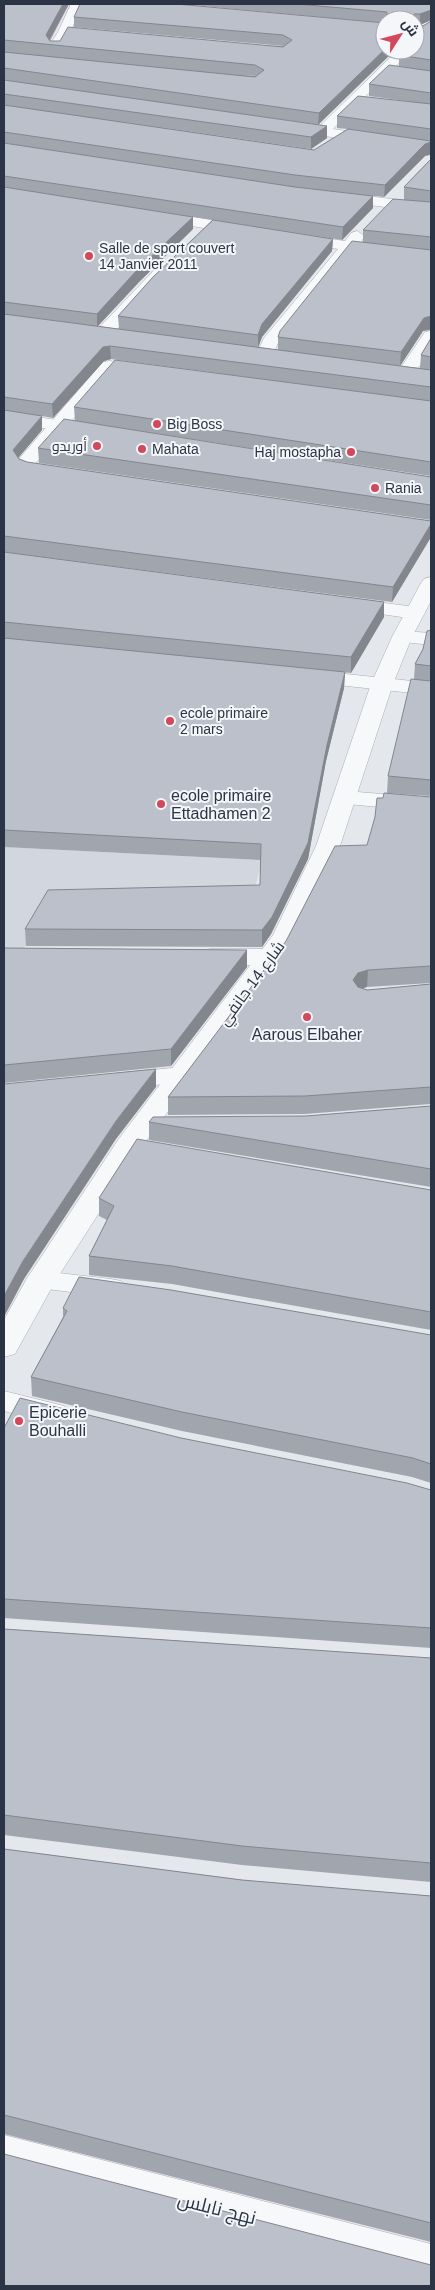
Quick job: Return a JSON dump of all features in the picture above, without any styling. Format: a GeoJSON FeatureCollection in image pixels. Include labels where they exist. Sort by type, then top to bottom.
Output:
{"type":"FeatureCollection","features":[{"type":"Feature","properties":{"kind":"street"},"geometry":{"type":"LineString","coordinates":[[46,61],[69,32],[77,4]]}},
{"type":"Feature","properties":{"kind":"street"},"geometry":{"type":"LineString","coordinates":[[29,60],[62,63]]}},
{"type":"Feature","properties":{"kind":"street"},"geometry":{"type":"LineString","coordinates":[[323,132],[395,60]]}},
{"type":"Feature","properties":{"kind":"street"},"geometry":{"type":"LineString","coordinates":[[385,70],[403,72]]}},
{"type":"Feature","properties":{"kind":"street"},"geometry":{"type":"LineString","coordinates":[[353,100],[372,103]]}},
{"type":"Feature","properties":{"kind":"street"},"geometry":{"type":"LineString","coordinates":[[274,124],[431,147]]}},
{"type":"Feature","properties":{"kind":"street"},"geometry":{"type":"LineString","coordinates":[[331,145],[344,135]]}},
{"type":"Feature","properties":{"kind":"street"},"geometry":{"type":"LineString","coordinates":[[377,216],[403,189]]}},
{"type":"Feature","properties":{"kind":"street"},"geometry":{"type":"LineString","coordinates":[[322,196],[431,209]]}},
{"type":"Feature","properties":{"kind":"street"},"geometry":{"type":"LineString","coordinates":[[142,214],[255,232]]}},
{"type":"Feature","properties":{"kind":"street"},"geometry":{"type":"LineString","coordinates":[[195,238],[209,225]]}},
{"type":"Feature","properties":{"kind":"street"},"geometry":{"type":"LineString","coordinates":[[265,355],[270,342],[347,247],[365,228]]}},
{"type":"Feature","properties":{"kind":"street"},"geometry":{"type":"LineString","coordinates":[[283,236],[347,247],[431,257]]}},
{"type":"Feature","properties":{"kind":"street"},"geometry":{"type":"LineString","coordinates":[[102,335],[123,310],[174,259]]}},
{"type":"Feature","properties":{"kind":"street"},"geometry":{"type":"LineString","coordinates":[[82,333],[121,338]]}},
{"type":"Feature","properties":{"kind":"street"},"geometry":{"type":"LineString","coordinates":[[387,371],[414,374],[431,336]]}},
{"type":"Feature","properties":{"kind":"street"},"geometry":{"type":"LineString","coordinates":[[246,353],[284,358]]}},
{"type":"Feature","properties":{"kind":"street"},"geometry":{"type":"LineString","coordinates":[[74,475],[28,468],[24,465],[109,366],[162,372]]}},
{"type":"Feature","properties":{"kind":"street"},"geometry":{"type":"LineString","coordinates":[[4,417],[116,434]]}},
{"type":"Feature","properties":{"kind":"street","name":"شارع 14 جانفي"},"geometry":{"type":"LineString","coordinates":[[4,1347],[41,1280],[136,1136],[271,957],[310,887],[328,846],[346,798],[382,684],[402,637],[431,583]]}},
{"type":"Feature","properties":{"kind":"street"},"geometry":{"type":"LineString","coordinates":[[327,602],[415,613]]}},
{"type":"Feature","properties":{"kind":"street"},"geometry":{"type":"LineString","coordinates":[[402,637],[431,639]]}},
{"type":"Feature","properties":{"kind":"street"},"geometry":{"type":"LineString","coordinates":[[285,674],[431,689]]}},
{"type":"Feature","properties":{"kind":"street"},"geometry":{"type":"LineString","coordinates":[[346,798],[431,805]]}},
{"type":"Feature","properties":{"kind":"street"},"geometry":{"type":"LineString","coordinates":[[182,957],[271,957]]}},
{"type":"Feature","properties":{"kind":"street"},"geometry":{"type":"LineString","coordinates":[[98,1083],[183,1075]]}},
{"type":"Feature","properties":{"kind":"street"},"geometry":{"type":"LineString","coordinates":[[136,1136],[171,1125]]}},
{"type":"Feature","properties":{"kind":"street"},"geometry":{"type":"LineString","coordinates":[[136,1136],[158,1151]]}},
{"type":"Feature","properties":{"kind":"street"},"geometry":{"type":"LineString","coordinates":[[41,1280],[134,1291]]}},
{"type":"Feature","properties":{"kind":"street"},"geometry":{"type":"LineString","coordinates":[[4,1401],[79,1419]]}},
{"type":"Feature","properties":{"kind":"street","name":"نهج نابلس"},"geometry":{"type":"LineString","coordinates":[[4,2153],[431,2263]]}},
{"type":"Feature","properties":{"kind":"shaded area"},"geometry":{"type":"Polygon","coordinates":[[[4,847],[263,860],[249,906],[49,907],[22,952],[4,952],[4,847]]]}},
{"type":"Feature","properties":{"kind":"building"},"geometry":{"type":"Polygon","coordinates":[[[4,4],[63,4],[46,35],[50,41],[60,41],[68,27],[283,47],[292,40],[283,35],[74,17],[80,4],[176,4],[375,22],[375,59],[319,113],[4,68],[4,52],[255,77],[264,70],[255,65],[4,40],[4,4]]]}},
{"type":"Feature","properties":{"kind":"building"},"geometry":{"type":"Polygon","coordinates":[[[297,4],[431,4],[431,10],[425,12],[425,10],[375,11],[297,4]]]}},
{"type":"Feature","properties":{"kind":"building"},"geometry":{"type":"Polygon","coordinates":[[[431,21],[431,60],[425,59],[425,25],[431,21]]]}},
{"type":"Feature","properties":{"kind":"building"},"geometry":{"type":"Polygon","coordinates":[[[389,65],[431,71],[431,93],[369,84],[389,65]]]}},
{"type":"Feature","properties":{"kind":"building"},"geometry":{"type":"Polygon","coordinates":[[[4,80],[327,126],[311,137],[4,94],[4,80]]]}},
{"type":"Feature","properties":{"kind":"building"},"geometry":{"type":"Polygon","coordinates":[[[358,96],[431,104],[431,129],[337,116],[358,96]]]}},
{"type":"Feature","properties":{"kind":"building"},"geometry":{"type":"Polygon","coordinates":[[[4,105],[314,150],[348,129],[431,142],[425,144],[385,185],[295,175],[4,132],[4,105]]]}},
{"type":"Feature","properties":{"kind":"building"},"geometry":{"type":"Polygon","coordinates":[[[4,143],[295,187],[373,196],[343,227],[4,176],[4,143]]]}},
{"type":"Feature","properties":{"kind":"building"},"geometry":{"type":"Polygon","coordinates":[[[431,159],[431,191],[404,187],[431,159]]]}},
{"type":"Feature","properties":{"kind":"building","name":"Salle de sport couvert 14 Janvier 2011"},"geometry":{"type":"Polygon","coordinates":[[[4,187],[193,217],[138,269],[97,314],[4,302],[4,187]]]}},
{"type":"Feature","properties":{"kind":"building"},"geometry":{"type":"Polygon","coordinates":[[[393,199],[431,202],[431,237],[363,230],[393,199]]]}},
{"type":"Feature","properties":{"kind":"building"},"geometry":{"type":"Polygon","coordinates":[[[213,220],[333,239],[262,324],[258,335],[118,316],[153,277],[213,220]]]}},
{"type":"Feature","properties":{"kind":"building"},"geometry":{"type":"Polygon","coordinates":[[[352,241],[431,250],[431,316],[424,318],[401,352],[278,337],[280,331],[352,241]]]}},
{"type":"Feature","properties":{"kind":"building"},"geometry":{"type":"Polygon","coordinates":[[[4,314],[431,370],[431,387],[110,346],[103,347],[52,404],[4,397],[4,314]]]}},
{"type":"Feature","properties":{"kind":"building"},"geometry":{"type":"Polygon","coordinates":[[[431,338],[431,357],[421,355],[431,338]]]}},
{"type":"Feature","properties":{"kind":"building"},"geometry":{"type":"Polygon","coordinates":[[[115,360],[431,401],[431,462],[74,407],[115,360]]]}},
{"type":"Feature","properties":{"kind":"building"},"geometry":{"type":"Polygon","coordinates":[[[4,410],[42,416],[13,450],[19,459],[27,462],[431,521],[431,524],[393,587],[4,536],[4,410]]]}},
{"type":"Feature","properties":{"kind":"building"},"geometry":{"type":"Polygon","coordinates":[[[64,419],[431,477],[431,505],[38,448],[64,419]]]}},
{"type":"Feature","properties":{"kind":"building"},"geometry":{"type":"Polygon","coordinates":[[[4,552],[384,602],[351,657],[4,622],[4,552]]]}},
{"type":"Feature","properties":{"kind":"building"},"geometry":{"type":"Polygon","coordinates":[[[431,630],[431,666],[415,664],[423,649],[427,631],[431,630]]]}},
{"type":"Feature","properties":{"kind":"building"},"geometry":{"type":"Polygon","coordinates":[[[4,638],[345,672],[327,745],[308,843],[272,917],[262,930],[25,929],[48,890],[260,885],[261,844],[4,830],[4,638]]]}},
{"type":"Feature","properties":{"kind":"building"},"geometry":{"type":"Polygon","coordinates":[[[411,679],[431,681],[431,780],[388,776],[411,679]]]}},
{"type":"Feature","properties":{"kind":"building"},"geometry":{"type":"Polygon","coordinates":[[[384,793],[431,797],[431,966],[368,970],[358,973],[353,980],[358,987],[367,990],[431,984],[431,1087],[305,1096],[168,1097],[286,941],[335,846],[367,845],[375,817],[377,798],[383,798],[384,793]]]}},
{"type":"Feature","properties":{"kind":"building"},"geometry":{"type":"Polygon","coordinates":[[[4,948],[247,950],[171,1049],[4,1065],[4,948]]]}},
{"type":"Feature","properties":{"kind":"building"},"geometry":{"type":"Polygon","coordinates":[[[156,1069],[116,1121],[23,1261],[4,1296],[4,1084],[156,1069]]]}},
{"type":"Feature","properties":{"kind":"building"},"geometry":{"type":"Polygon","coordinates":[[[431,1106],[431,1169],[149,1122],[153,1117],[306,1116],[431,1106]]]}},
{"type":"Feature","properties":{"kind":"building"},"geometry":{"type":"Polygon","coordinates":[[[137,1139],[431,1190],[431,1312],[172,1266],[89,1256],[114,1206],[99,1198],[137,1139]]]}},
{"type":"Feature","properties":{"kind":"building"},"geometry":{"type":"Polygon","coordinates":[[[79,1277],[171,1290],[431,1335],[431,1464],[413,1458],[182,1412],[31,1377],[67,1311],[63,1308],[79,1277]]]}},
{"type":"Feature","properties":{"kind":"building"},"geometry":{"type":"Polygon","coordinates":[[[20,1398],[181,1438],[407,1483],[431,1490],[431,1628],[4,1599],[4,1428],[20,1398]]]}},
{"type":"Feature","properties":{"kind":"building"},"geometry":{"type":"Polygon","coordinates":[[[4,1629],[431,1658],[431,1863],[242,1846],[4,1815],[4,1629]]]}},
{"type":"Feature","properties":{"kind":"building"},"geometry":{"type":"Polygon","coordinates":[[[4,1849],[242,1880],[431,1896],[431,2223],[4,2115],[4,1849]]]}},
{"type":"Feature","properties":{"kind":"building"},"geometry":{"type":"Polygon","coordinates":[[[4,2154],[431,2265],[431,2286],[4,2286],[4,2154]]]}},
{"type":"Feature","properties":{"kind":"place","name":"Salle de sport couvert 14 Janvier 2011"},"geometry":{"type":"Point","coordinates":[89,256]}},
{"type":"Feature","properties":{"kind":"place","name":"Big Boss"},"geometry":{"type":"Point","coordinates":[157,424]}},
{"type":"Feature","properties":{"kind":"place","name":"أوريدو"},"geometry":{"type":"Point","coordinates":[97,446]}},
{"type":"Feature","properties":{"kind":"place","name":"Mahata"},"geometry":{"type":"Point","coordinates":[142,449]}},
{"type":"Feature","properties":{"kind":"place","name":"Haj mostapha"},"geometry":{"type":"Point","coordinates":[351,452]}},
{"type":"Feature","properties":{"kind":"place","name":"Rania"},"geometry":{"type":"Point","coordinates":[375,488]}},
{"type":"Feature","properties":{"kind":"place","name":"ecole primaire 2 mars"},"geometry":{"type":"Point","coordinates":[170,721]}},
{"type":"Feature","properties":{"kind":"place","name":"ecole primaire Ettadhamen 2"},"geometry":{"type":"Point","coordinates":[161,804]}},
{"type":"Feature","properties":{"kind":"place","name":"Aarous Elbaher"},"geometry":{"type":"Point","coordinates":[307,1017]}},
{"type":"Feature","properties":{"kind":"place","name":"Epicerie Bouhalli"},"geometry":{"type":"Point","coordinates":[19,1421]}}]}
